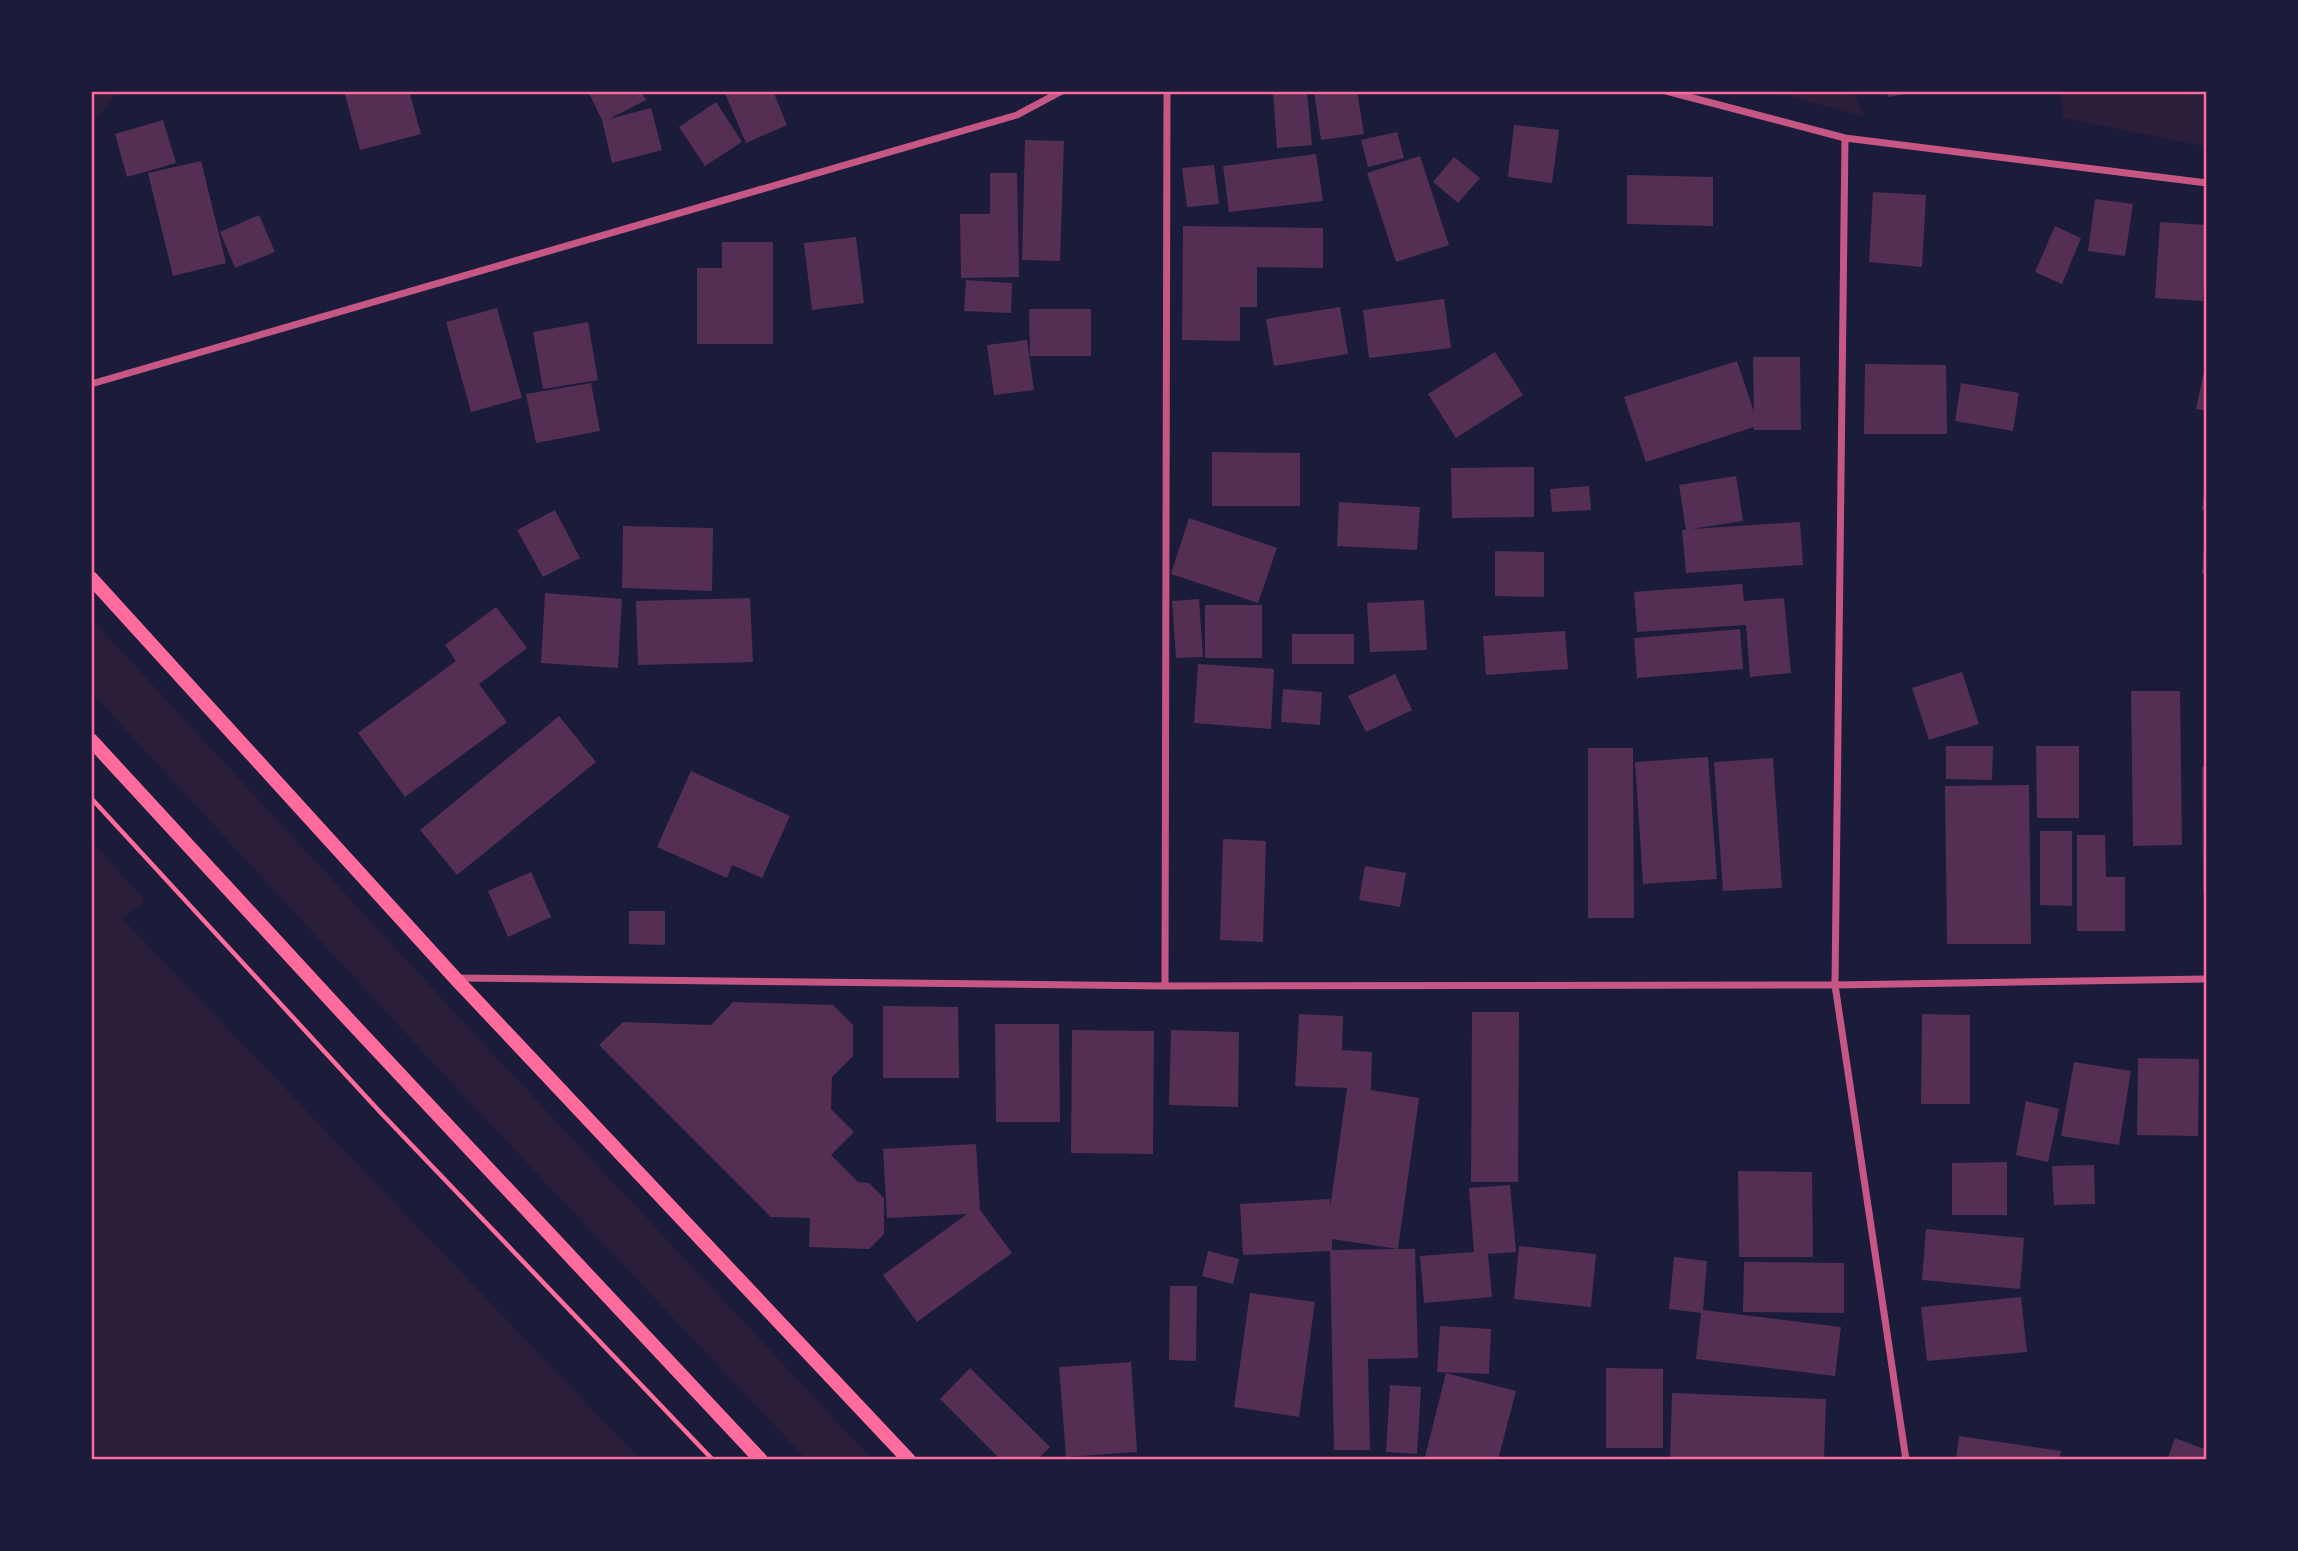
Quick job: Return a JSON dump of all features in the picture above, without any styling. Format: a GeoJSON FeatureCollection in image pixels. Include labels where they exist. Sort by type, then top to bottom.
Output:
{"type":"FeatureCollection","features":[{"type":"Feature","properties":{"kind":"main road"},"geometry":{"type":"LineString","coordinates":[[91,578],[455,978],[909,1460]]}},
{"type":"Feature","properties":{"kind":"main road"},"geometry":{"type":"LineString","coordinates":[[91,740],[357,1029],[761,1460]]}},
{"type":"Feature","properties":{"kind":"street"},"geometry":{"type":"LineString","coordinates":[[91,384],[1017,115],[1062,91]]}},
{"type":"Feature","properties":{"kind":"street"},"geometry":{"type":"LineString","coordinates":[[1165,986],[1167,91]]}},
{"type":"Feature","properties":{"kind":"street"},"geometry":{"type":"LineString","coordinates":[[1666,91],[1845,138],[2207,183]]}},
{"type":"Feature","properties":{"kind":"street"},"geometry":{"type":"LineString","coordinates":[[1845,138],[1835,985],[1906,1460]]}},
{"type":"Feature","properties":{"kind":"street"},"geometry":{"type":"LineString","coordinates":[[455,978],[1165,986],[1835,985],[2207,979]]}},
{"type":"Feature","properties":{"kind":"path"},"geometry":{"type":"LineString","coordinates":[[91,798],[381,1113],[713,1460]]}},
{"type":"Feature","properties":{"kind":"shaded area"},"geometry":{"type":"Polygon","coordinates":[[[91,91],[124,91],[117,92],[91,126],[91,91]]]}},
{"type":"Feature","properties":{"kind":"shaded area"},"geometry":{"type":"Polygon","coordinates":[[[1769,91],[1853,91],[1865,117],[1769,91]]]}},
{"type":"Feature","properties":{"kind":"shaded area"},"geometry":{"type":"Polygon","coordinates":[[[2060,91],[2207,91],[2207,147],[2063,118],[2060,91]]]}},
{"type":"Feature","properties":{"kind":"shaded area"},"geometry":{"type":"Polygon","coordinates":[[[91,618],[873,1460],[807,1460],[446,1077],[91,692],[91,618]]]}},
{"type":"Feature","properties":{"kind":"shaded area"},"geometry":{"type":"Polygon","coordinates":[[[91,840],[145,901],[122,918],[641,1460],[91,1460],[91,840]]]}},
{"type":"Feature","properties":{"kind":"building"},"geometry":{"type":"Polygon","coordinates":[[[344,91],[409,91],[421,134],[360,150],[344,91]]]}},
{"type":"Feature","properties":{"kind":"building"},"geometry":{"type":"Polygon","coordinates":[[[588,91],[641,91],[646,100],[609,119],[651,108],[662,150],[612,163],[602,120],[588,91]]]}},
{"type":"Feature","properties":{"kind":"building"},"geometry":{"type":"Polygon","coordinates":[[[724,91],[773,91],[787,125],[746,143],[724,91]]]}},
{"type":"Feature","properties":{"kind":"building"},"geometry":{"type":"Polygon","coordinates":[[[1273,91],[1307,91],[1312,145],[1277,148],[1273,91]]]}},
{"type":"Feature","properties":{"kind":"building"},"geometry":{"type":"Polygon","coordinates":[[[1314,91],[1357,91],[1364,134],[1321,140],[1314,91]]]}},
{"type":"Feature","properties":{"kind":"building"},"geometry":{"type":"Polygon","coordinates":[[[1887,91],[1914,91],[1914,92],[1888,97],[1887,91]]]}},
{"type":"Feature","properties":{"kind":"building"},"geometry":{"type":"Polygon","coordinates":[[[716,102],[742,142],[705,166],[679,127],[716,102]]]}},
{"type":"Feature","properties":{"kind":"building"},"geometry":{"type":"Polygon","coordinates":[[[163,120],[176,163],[127,177],[115,134],[163,120]]]}},
{"type":"Feature","properties":{"kind":"building"},"geometry":{"type":"Polygon","coordinates":[[[1514,125],[1559,130],[1552,183],[1508,177],[1514,125]]]}},
{"type":"Feature","properties":{"kind":"building"},"geometry":{"type":"Polygon","coordinates":[[[1397,132],[1404,158],[1368,167],[1361,140],[1397,132]]]}},
{"type":"Feature","properties":{"kind":"building"},"geometry":{"type":"Polygon","coordinates":[[[1025,140],[1064,141],[1060,261],[1022,260],[1025,140]]]}},
{"type":"Feature","properties":{"kind":"building"},"geometry":{"type":"Polygon","coordinates":[[[1316,154],[1323,201],[1229,212],[1223,166],[1316,154]]]}},
{"type":"Feature","properties":{"kind":"building"},"geometry":{"type":"Polygon","coordinates":[[[1420,156],[1449,245],[1396,262],[1367,173],[1420,156]]]}},
{"type":"Feature","properties":{"kind":"building"},"geometry":{"type":"Polygon","coordinates":[[[1454,157],[1480,178],[1458,203],[1433,182],[1454,157]]]}},
{"type":"Feature","properties":{"kind":"building"},"geometry":{"type":"Polygon","coordinates":[[[201,161],[226,263],[173,276],[148,173],[201,161]]]}},
{"type":"Feature","properties":{"kind":"building"},"geometry":{"type":"Polygon","coordinates":[[[1214,165],[1219,204],[1187,207],[1182,168],[1214,165]]]}},
{"type":"Feature","properties":{"kind":"building"},"geometry":{"type":"Polygon","coordinates":[[[990,173],[1017,173],[1019,277],[961,278],[960,214],[990,214],[990,173]]]}},
{"type":"Feature","properties":{"kind":"building"},"geometry":{"type":"Polygon","coordinates":[[[1627,175],[1713,177],[1713,226],[1627,224],[1627,175]]]}},
{"type":"Feature","properties":{"kind":"building"},"geometry":{"type":"Polygon","coordinates":[[[1873,192],[1926,195],[1922,267],[1869,262],[1873,192]]]}},
{"type":"Feature","properties":{"kind":"building"},"geometry":{"type":"Polygon","coordinates":[[[2095,199],[2133,204],[2125,256],[2088,251],[2095,199]]]}},
{"type":"Feature","properties":{"kind":"building"},"geometry":{"type":"Polygon","coordinates":[[[259,215],[275,252],[235,268],[220,232],[259,215]]]}},
{"type":"Feature","properties":{"kind":"building"},"geometry":{"type":"Polygon","coordinates":[[[2160,222],[2207,225],[2203,301],[2155,298],[2160,222]]]}},
{"type":"Feature","properties":{"kind":"building"},"geometry":{"type":"Polygon","coordinates":[[[1183,226],[1323,228],[1323,268],[1257,267],[1257,307],[1240,307],[1240,341],[1182,340],[1183,226]]]}},
{"type":"Feature","properties":{"kind":"building"},"geometry":{"type":"Polygon","coordinates":[[[2055,226],[2081,238],[2062,284],[2035,272],[2055,226]]]}},
{"type":"Feature","properties":{"kind":"building"},"geometry":{"type":"Polygon","coordinates":[[[856,237],[864,303],[812,310],[804,243],[856,237]]]}},
{"type":"Feature","properties":{"kind":"building"},"geometry":{"type":"Polygon","coordinates":[[[722,242],[773,242],[773,344],[697,344],[697,268],[722,268],[722,242]]]}},
{"type":"Feature","properties":{"kind":"building"},"geometry":{"type":"Polygon","coordinates":[[[966,280],[1012,283],[1011,313],[964,311],[966,280]]]}},
{"type":"Feature","properties":{"kind":"building"},"geometry":{"type":"Polygon","coordinates":[[[1444,299],[1451,348],[1369,358],[1363,310],[1444,299]]]}},
{"type":"Feature","properties":{"kind":"building"},"geometry":{"type":"Polygon","coordinates":[[[1340,307],[1348,354],[1274,366],[1266,319],[1340,307]]]}},
{"type":"Feature","properties":{"kind":"building"},"geometry":{"type":"Polygon","coordinates":[[[497,308],[522,398],[471,412],[446,322],[497,308]]]}},
{"type":"Feature","properties":{"kind":"building"},"geometry":{"type":"Polygon","coordinates":[[[1029,309],[1091,309],[1091,356],[1030,356],[1029,309]]]}},
{"type":"Feature","properties":{"kind":"building"},"geometry":{"type":"Polygon","coordinates":[[[588,322],[598,380],[543,389],[533,332],[588,322]]]}},
{"type":"Feature","properties":{"kind":"building"},"geometry":{"type":"Polygon","coordinates":[[[1027,340],[1034,390],[994,395],[987,345],[1027,340]]]}},
{"type":"Feature","properties":{"kind":"building"},"geometry":{"type":"Polygon","coordinates":[[[1495,352],[1523,395],[1456,438],[1428,394],[1495,352]]]}},
{"type":"Feature","properties":{"kind":"building"},"geometry":{"type":"Polygon","coordinates":[[[1753,357],[1800,357],[1801,430],[1754,430],[1754,427],[1646,462],[1624,397],[1737,361],[1754,412],[1753,357]]]}},
{"type":"Feature","properties":{"kind":"building"},"geometry":{"type":"Polygon","coordinates":[[[2207,362],[2207,411],[2196,409],[2207,362]]]}},
{"type":"Feature","properties":{"kind":"building"},"geometry":{"type":"Polygon","coordinates":[[[1865,364],[1946,365],[1947,434],[1864,434],[1865,364]]]}},
{"type":"Feature","properties":{"kind":"building"},"geometry":{"type":"Polygon","coordinates":[[[591,383],[600,431],[536,443],[526,394],[591,383]]]}},
{"type":"Feature","properties":{"kind":"building"},"geometry":{"type":"Polygon","coordinates":[[[1961,383],[2019,393],[2013,431],[1955,421],[1961,383]]]}},
{"type":"Feature","properties":{"kind":"building"},"geometry":{"type":"Polygon","coordinates":[[[1212,452],[1300,453],[1300,506],[1212,506],[1212,452]]]}},
{"type":"Feature","properties":{"kind":"building"},"geometry":{"type":"Polygon","coordinates":[[[1534,467],[1534,517],[1452,518],[1451,468],[1534,467]]]}},
{"type":"Feature","properties":{"kind":"building"},"geometry":{"type":"Polygon","coordinates":[[[1736,476],[1743,521],[1691,529],[1800,522],[1803,565],[1686,573],[1682,530],[1686,530],[1679,485],[1736,476]]]}},
{"type":"Feature","properties":{"kind":"building"},"geometry":{"type":"Polygon","coordinates":[[[1589,486],[1591,510],[1552,512],[1550,489],[1589,486]]]}},
{"type":"Feature","properties":{"kind":"building"},"geometry":{"type":"Polygon","coordinates":[[[2205,487],[2207,510],[2202,510],[2205,487]]]}},
{"type":"Feature","properties":{"kind":"building"},"geometry":{"type":"Polygon","coordinates":[[[1339,502],[1420,507],[1417,550],[1337,546],[1339,502]]]}},
{"type":"Feature","properties":{"kind":"building"},"geometry":{"type":"Polygon","coordinates":[[[555,510],[580,558],[543,577],[517,530],[555,510]]]}},
{"type":"Feature","properties":{"kind":"building"},"geometry":{"type":"Polygon","coordinates":[[[1189,518],[1277,548],[1258,603],[1171,574],[1189,518]]]}},
{"type":"Feature","properties":{"kind":"building"},"geometry":{"type":"Polygon","coordinates":[[[623,526],[713,528],[712,591],[622,588],[623,526]]]}},
{"type":"Feature","properties":{"kind":"building"},"geometry":{"type":"Polygon","coordinates":[[[2205,532],[2207,574],[2202,574],[2205,532]]]}},
{"type":"Feature","properties":{"kind":"building"},"geometry":{"type":"Polygon","coordinates":[[[1495,551],[1544,552],[1544,597],[1495,596],[1495,551]]]}},
{"type":"Feature","properties":{"kind":"building"},"geometry":{"type":"Polygon","coordinates":[[[1742,584],[1744,601],[1784,598],[1791,673],[1750,677],[1746,625],[1637,632],[1634,592],[1742,584]]]}},
{"type":"Feature","properties":{"kind":"building"},"geometry":{"type":"Polygon","coordinates":[[[545,593],[622,599],[618,668],[541,663],[545,593]]]}},
{"type":"Feature","properties":{"kind":"building"},"geometry":{"type":"Polygon","coordinates":[[[750,598],[753,662],[638,665],[636,601],[750,598]]]}},
{"type":"Feature","properties":{"kind":"building"},"geometry":{"type":"Polygon","coordinates":[[[1199,599],[1203,657],[1176,658],[1172,601],[1199,599]]]}},
{"type":"Feature","properties":{"kind":"building"},"geometry":{"type":"Polygon","coordinates":[[[1424,600],[1427,650],[1370,652],[1367,603],[1424,600]]]}},
{"type":"Feature","properties":{"kind":"building"},"geometry":{"type":"Polygon","coordinates":[[[1205,605],[1262,605],[1262,658],[1205,658],[1205,605]]]}},
{"type":"Feature","properties":{"kind":"building"},"geometry":{"type":"Polygon","coordinates":[[[496,607],[527,648],[479,684],[507,722],[405,797],[358,733],[456,661],[445,645],[496,607]]]}},
{"type":"Feature","properties":{"kind":"building"},"geometry":{"type":"Polygon","coordinates":[[[1740,629],[1743,669],[1637,678],[1634,638],[1740,629]]]}},
{"type":"Feature","properties":{"kind":"building"},"geometry":{"type":"Polygon","coordinates":[[[1565,631],[1568,669],[1486,675],[1483,636],[1565,631]]]}},
{"type":"Feature","properties":{"kind":"building"},"geometry":{"type":"Polygon","coordinates":[[[1292,634],[1354,634],[1354,664],[1292,664],[1292,634]]]}},
{"type":"Feature","properties":{"kind":"building"},"geometry":{"type":"Polygon","coordinates":[[[1198,664],[1274,669],[1271,729],[1194,723],[1198,664]]]}},
{"type":"Feature","properties":{"kind":"building"},"geometry":{"type":"Polygon","coordinates":[[[1962,672],[1979,724],[1929,740],[1912,688],[1962,672]]]}},
{"type":"Feature","properties":{"kind":"building"},"geometry":{"type":"Polygon","coordinates":[[[1395,674],[1412,710],[1366,732],[1348,696],[1395,674]]]}},
{"type":"Feature","properties":{"kind":"building"},"geometry":{"type":"Polygon","coordinates":[[[1283,689],[1322,692],[1320,725],[1281,722],[1283,689]]]}},
{"type":"Feature","properties":{"kind":"building"},"geometry":{"type":"Polygon","coordinates":[[[2131,691],[2180,691],[2182,845],[2133,846],[2131,691]]]}},
{"type":"Feature","properties":{"kind":"building"},"geometry":{"type":"Polygon","coordinates":[[[559,716],[596,762],[457,875],[420,830],[559,716]]]}},
{"type":"Feature","properties":{"kind":"building"},"geometry":{"type":"Polygon","coordinates":[[[1946,746],[1993,746],[1992,780],[1946,779],[1946,746]]]}},
{"type":"Feature","properties":{"kind":"building"},"geometry":{"type":"Polygon","coordinates":[[[2036,746],[2079,746],[2079,818],[2037,818],[2036,746]]]}},
{"type":"Feature","properties":{"kind":"building"},"geometry":{"type":"Polygon","coordinates":[[[1588,748],[1633,748],[1634,918],[1588,918],[1588,748]]]}},
{"type":"Feature","properties":{"kind":"building"},"geometry":{"type":"Polygon","coordinates":[[[1708,757],[1717,879],[1643,884],[1635,762],[1708,757]]]}},
{"type":"Feature","properties":{"kind":"building"},"geometry":{"type":"Polygon","coordinates":[[[1773,758],[1782,888],[1723,891],[1714,762],[1773,758]]]}},
{"type":"Feature","properties":{"kind":"building"},"geometry":{"type":"Polygon","coordinates":[[[2202,767],[2207,767],[2207,893],[2203,893],[2202,767]]]}},
{"type":"Feature","properties":{"kind":"building"},"geometry":{"type":"Polygon","coordinates":[[[691,771],[790,816],[762,878],[732,865],[727,878],[657,847],[691,771]]]}},
{"type":"Feature","properties":{"kind":"building"},"geometry":{"type":"Polygon","coordinates":[[[2029,785],[2031,944],[1947,944],[1945,786],[2029,785]]]}},
{"type":"Feature","properties":{"kind":"building"},"geometry":{"type":"Polygon","coordinates":[[[2040,831],[2072,831],[2072,906],[2040,905],[2040,831]]]}},
{"type":"Feature","properties":{"kind":"building"},"geometry":{"type":"Polygon","coordinates":[[[2077,835],[2105,835],[2106,877],[2125,877],[2125,931],[2077,931],[2077,835]]]}},
{"type":"Feature","properties":{"kind":"building"},"geometry":{"type":"Polygon","coordinates":[[[1223,839],[1266,841],[1263,942],[1220,940],[1223,839]]]}},
{"type":"Feature","properties":{"kind":"building"},"geometry":{"type":"Polygon","coordinates":[[[1365,866],[1406,873],[1400,907],[1359,900],[1365,866]]]}},
{"type":"Feature","properties":{"kind":"building"},"geometry":{"type":"Polygon","coordinates":[[[531,872],[551,917],[508,937],[488,891],[531,872]]]}},
{"type":"Feature","properties":{"kind":"building"},"geometry":{"type":"Polygon","coordinates":[[[629,911],[665,911],[665,945],[629,944],[629,911]]]}},
{"type":"Feature","properties":{"kind":"building"},"geometry":{"type":"Polygon","coordinates":[[[733,1002],[833,1005],[853,1025],[853,1056],[832,1077],[831,1109],[854,1132],[831,1155],[858,1182],[869,1183],[884,1198],[884,1234],[869,1249],[809,1247],[810,1218],[771,1217],[599,1045],[623,1022],[711,1025],[733,1002]]]}},
{"type":"Feature","properties":{"kind":"building"},"geometry":{"type":"Polygon","coordinates":[[[883,1006],[958,1007],[959,1078],[883,1078],[883,1006]]]}},
{"type":"Feature","properties":{"kind":"building"},"geometry":{"type":"Polygon","coordinates":[[[1472,1012],[1519,1012],[1518,1182],[1471,1182],[1472,1012]]]}},
{"type":"Feature","properties":{"kind":"building"},"geometry":{"type":"Polygon","coordinates":[[[1299,1014],[1343,1016],[1342,1050],[1372,1052],[1371,1090],[1419,1098],[1398,1249],[1415,1249],[1418,1358],[1368,1359],[1370,1450],[1334,1450],[1330,1251],[1243,1255],[1240,1204],[1330,1199],[1330,1208],[1347,1088],[1295,1086],[1299,1014]],[[1332,1239],[1332,1250],[1398,1249],[1332,1239]]]}},
{"type":"Feature","properties":{"kind":"building"},"geometry":{"type":"Polygon","coordinates":[[[1922,1014],[1970,1015],[1970,1104],[1921,1104],[1922,1014]]]}},
{"type":"Feature","properties":{"kind":"building"},"geometry":{"type":"Polygon","coordinates":[[[995,1024],[1059,1024],[1060,1122],[996,1122],[995,1024]]]}},
{"type":"Feature","properties":{"kind":"building"},"geometry":{"type":"Polygon","coordinates":[[[1072,1030],[1154,1031],[1153,1154],[1071,1153],[1072,1030]]]}},
{"type":"Feature","properties":{"kind":"building"},"geometry":{"type":"Polygon","coordinates":[[[1171,1030],[1239,1032],[1238,1107],[1169,1105],[1171,1030]]]}},
{"type":"Feature","properties":{"kind":"building"},"geometry":{"type":"Polygon","coordinates":[[[2138,1058],[2199,1059],[2198,1136],[2137,1135],[2138,1058]]]}},
{"type":"Feature","properties":{"kind":"building"},"geometry":{"type":"Polygon","coordinates":[[[2074,1062],[2131,1071],[2119,1145],[2061,1136],[2074,1062]]]}},
{"type":"Feature","properties":{"kind":"building"},"geometry":{"type":"Polygon","coordinates":[[[2026,1101],[2059,1109],[2048,1162],[2016,1155],[2026,1101]]]}},
{"type":"Feature","properties":{"kind":"building"},"geometry":{"type":"Polygon","coordinates":[[[976,1144],[980,1210],[1012,1253],[917,1322],[883,1275],[967,1214],[887,1218],[883,1149],[976,1144]]]}},
{"type":"Feature","properties":{"kind":"building"},"geometry":{"type":"Polygon","coordinates":[[[2007,1162],[2007,1215],[1952,1215],[1952,1163],[2007,1162]]]}},
{"type":"Feature","properties":{"kind":"building"},"geometry":{"type":"Polygon","coordinates":[[[2094,1165],[2095,1204],[2054,1205],[2052,1166],[2094,1165]]]}},
{"type":"Feature","properties":{"kind":"building"},"geometry":{"type":"Polygon","coordinates":[[[1738,1171],[1812,1172],[1813,1257],[1739,1257],[1738,1171]]]}},
{"type":"Feature","properties":{"kind":"building"},"geometry":{"type":"Polygon","coordinates":[[[1510,1185],[1516,1252],[1488,1254],[1492,1297],[1424,1303],[1420,1256],[1474,1252],[1469,1188],[1510,1185]]]}},
{"type":"Feature","properties":{"kind":"building"},"geometry":{"type":"Polygon","coordinates":[[[1926,1229],[2024,1238],[2020,1289],[1922,1280],[1926,1229]]]}},
{"type":"Feature","properties":{"kind":"building"},"geometry":{"type":"Polygon","coordinates":[[[1519,1246],[1596,1254],[1591,1307],[1514,1299],[1519,1246]]]}},
{"type":"Feature","properties":{"kind":"building"},"geometry":{"type":"Polygon","coordinates":[[[1208,1251],[1239,1259],[1233,1284],[1202,1276],[1208,1251]]]}},
{"type":"Feature","properties":{"kind":"building"},"geometry":{"type":"Polygon","coordinates":[[[1674,1257],[1707,1261],[1703,1310],[1841,1327],[1835,1376],[1696,1359],[1701,1313],[1669,1309],[1674,1257]]]}},
{"type":"Feature","properties":{"kind":"building"},"geometry":{"type":"Polygon","coordinates":[[[1744,1262],[1844,1263],[1844,1313],[1743,1312],[1744,1262]]]}},
{"type":"Feature","properties":{"kind":"building"},"geometry":{"type":"Polygon","coordinates":[[[1170,1286],[1197,1286],[1196,1361],[1169,1360],[1170,1286]]]}},
{"type":"Feature","properties":{"kind":"building"},"geometry":{"type":"Polygon","coordinates":[[[1250,1293],[1315,1302],[1299,1417],[1234,1407],[1250,1293]]]}},
{"type":"Feature","properties":{"kind":"building"},"geometry":{"type":"Polygon","coordinates":[[[2021,1297],[2027,1352],[1927,1361],[1921,1307],[2021,1297]]]}},
{"type":"Feature","properties":{"kind":"building"},"geometry":{"type":"Polygon","coordinates":[[[1440,1326],[1491,1329],[1489,1374],[1437,1372],[1440,1326]]]}},
{"type":"Feature","properties":{"kind":"building"},"geometry":{"type":"Polygon","coordinates":[[[1131,1362],[1137,1452],[1066,1457],[1059,1367],[1131,1362]]]}},
{"type":"Feature","properties":{"kind":"building"},"geometry":{"type":"Polygon","coordinates":[[[970,1368],[1050,1447],[1037,1460],[1001,1460],[940,1399],[970,1368]]]}},
{"type":"Feature","properties":{"kind":"building"},"geometry":{"type":"Polygon","coordinates":[[[1606,1368],[1663,1369],[1663,1448],[1606,1448],[1606,1368]]]}},
{"type":"Feature","properties":{"kind":"building"},"geometry":{"type":"Polygon","coordinates":[[[1446,1373],[1516,1391],[1498,1460],[1435,1460],[1425,1457],[1446,1373]]]}},
{"type":"Feature","properties":{"kind":"building"},"geometry":{"type":"Polygon","coordinates":[[[1390,1385],[1421,1387],[1417,1454],[1386,1452],[1390,1385]]]}},
{"type":"Feature","properties":{"kind":"building"},"geometry":{"type":"Polygon","coordinates":[[[1672,1393],[1826,1399],[1824,1460],[1670,1460],[1672,1393]]]}},
{"type":"Feature","properties":{"kind":"building"},"geometry":{"type":"Polygon","coordinates":[[[1959,1436],[2061,1451],[2059,1460],[1956,1460],[1959,1436]]]}},
{"type":"Feature","properties":{"kind":"building"},"geometry":{"type":"Polygon","coordinates":[[[2175,1438],[2207,1450],[2207,1460],[2167,1460],[2175,1438]]]}}]}
